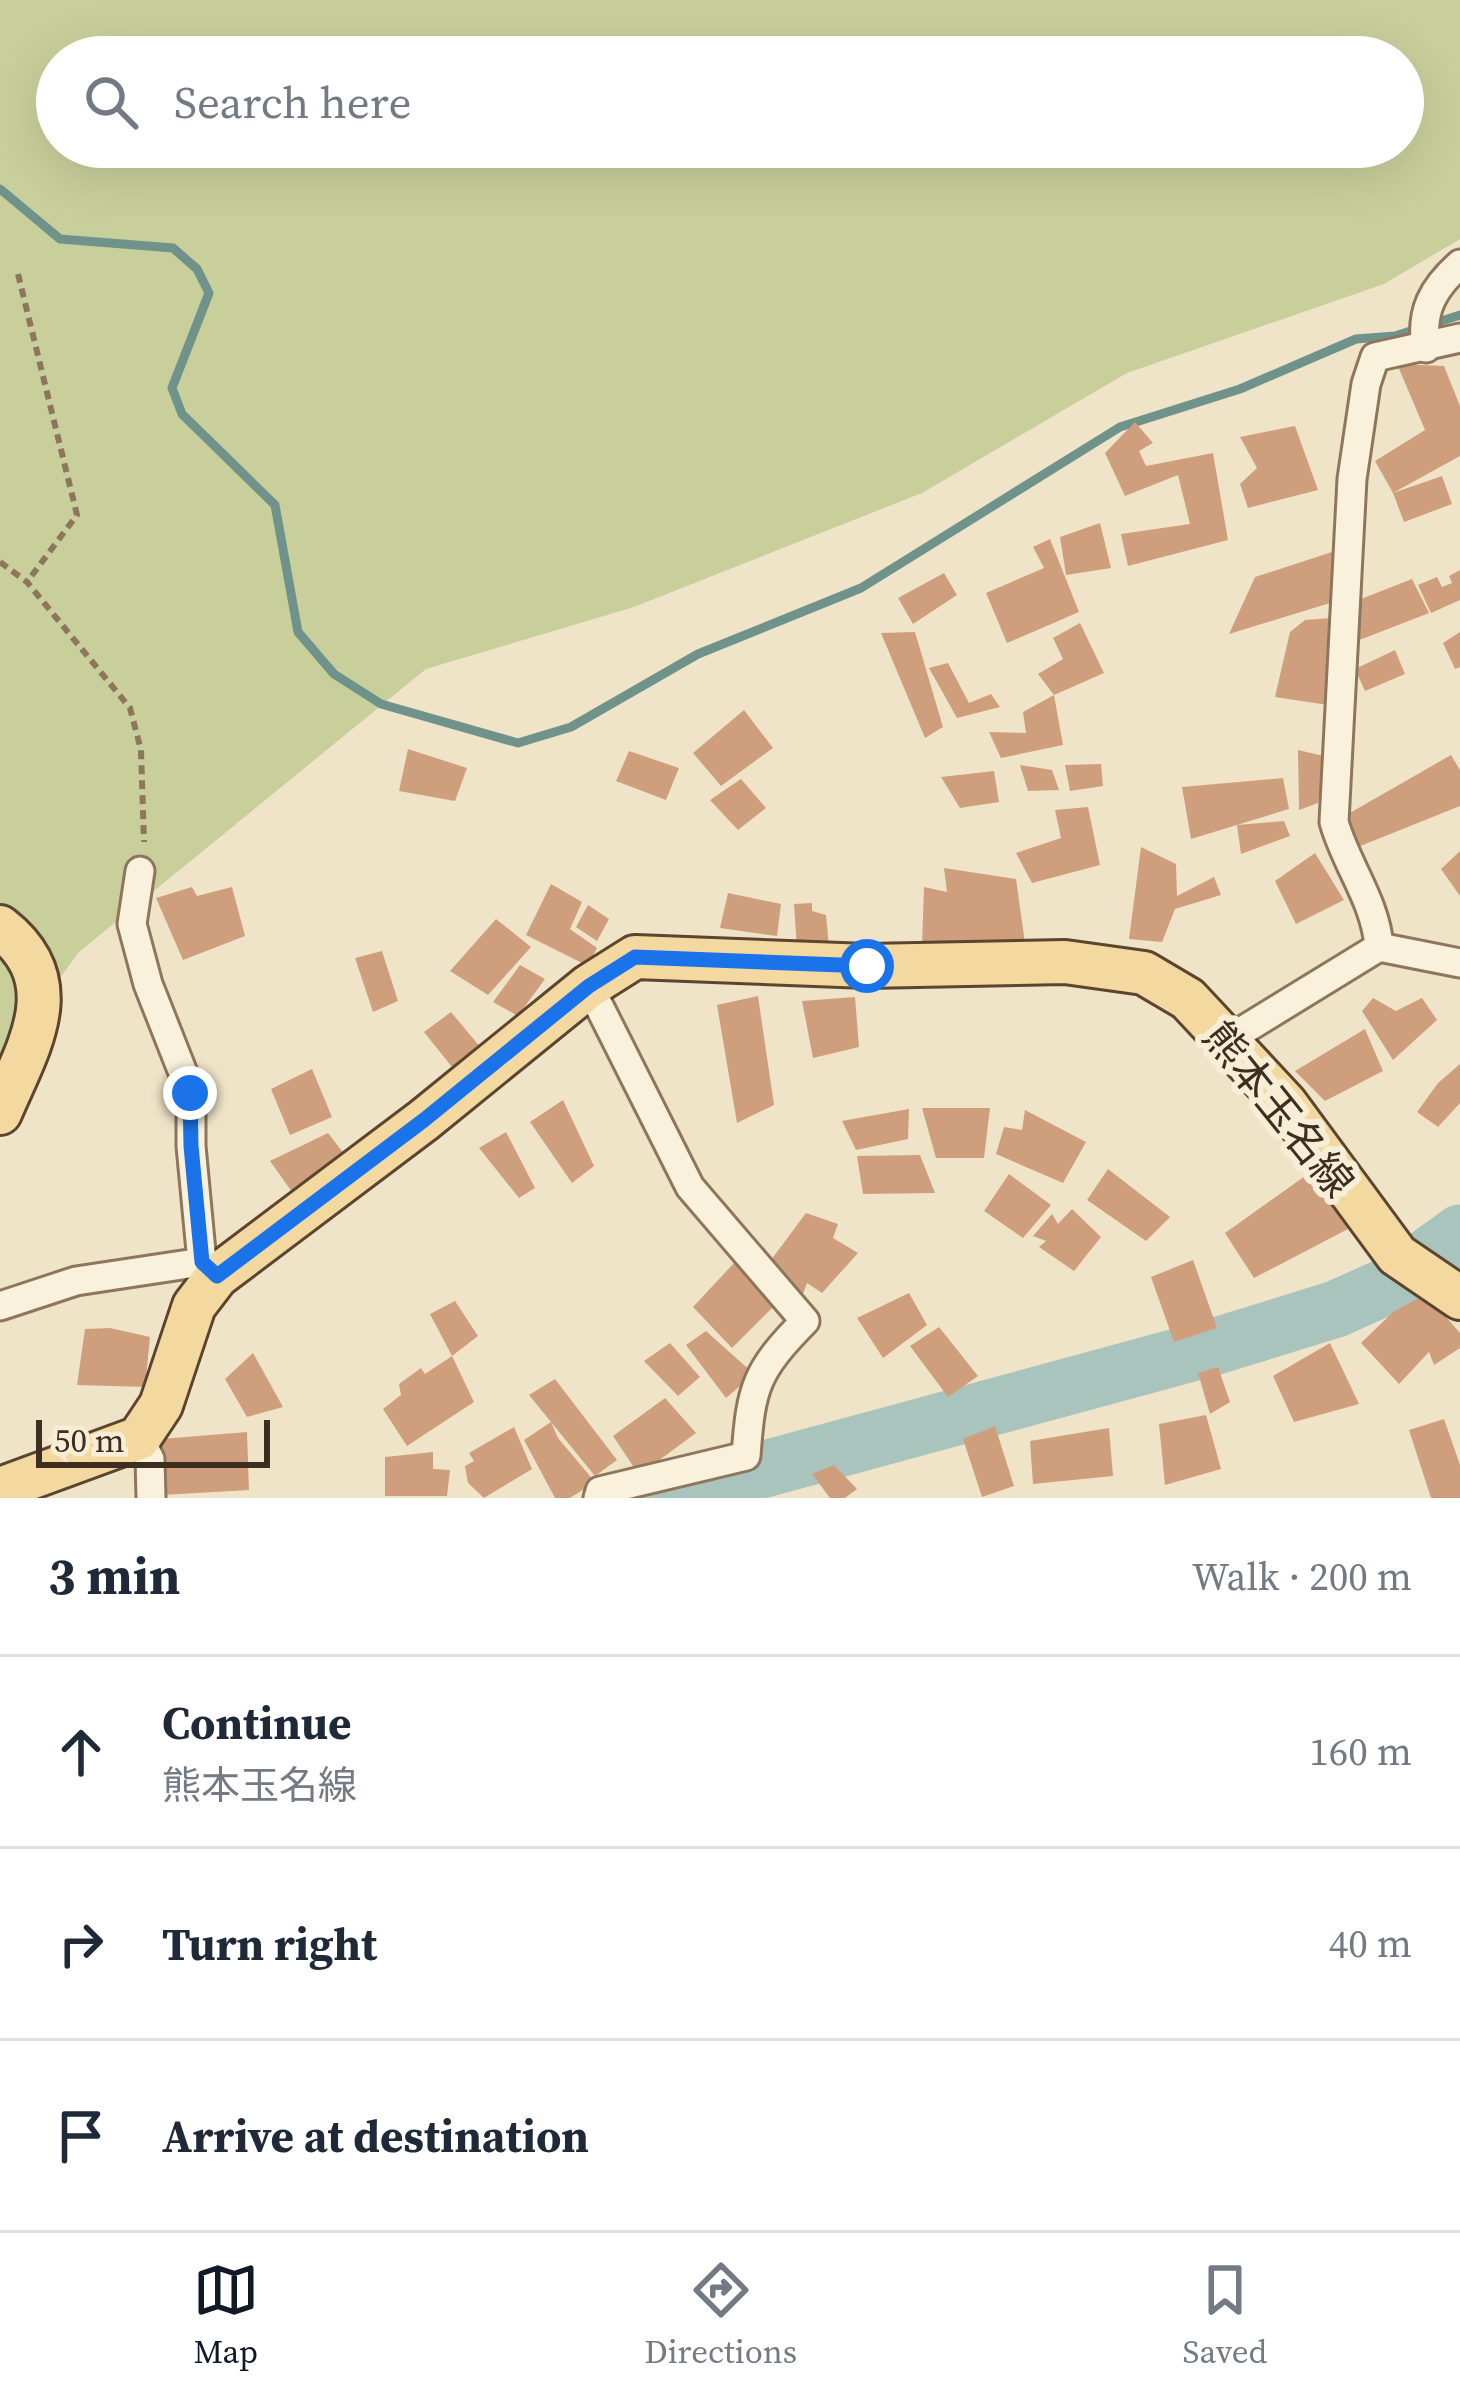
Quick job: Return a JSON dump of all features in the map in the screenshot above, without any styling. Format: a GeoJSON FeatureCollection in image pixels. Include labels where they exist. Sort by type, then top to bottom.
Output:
{"type":"FeatureCollection","features":[{"type":"Feature","properties":{"kind":"main road"},"geometry":{"type":"LineString","coordinates":[[0,927],[20,942],[35,966],[41,995],[33,1036],[0,1114]]}},
{"type":"Feature","properties":{"kind":"main road","name":"熊本玉名線"},"geometry":{"type":"LineString","coordinates":[[139,1438],[161,1405],[209,1269],[424,1120],[589,986],[635,957],[867,966],[1065,962],[1144,973],[1188,999],[1229,1039],[1285,1103],[1396,1256],[1452,1281]]}},
{"type":"Feature","properties":{"kind":"main road"},"geometry":{"type":"LineString","coordinates":[[0,1490],[139,1438]]}},
{"type":"Feature","properties":{"kind":"street"},"geometry":{"type":"LineString","coordinates":[[1425,332],[1437,284],[1460,264]]}},
{"type":"Feature","properties":{"kind":"street"},"geometry":{"type":"LineString","coordinates":[[1378,946],[1377,921],[1342,853],[1334,822],[1352,479],[1366,384],[1375,356],[1425,332],[1460,338]]}},
{"type":"Feature","properties":{"kind":"street"},"geometry":{"type":"LineString","coordinates":[[0,1306],[76,1281],[209,1269],[191,1146],[190,1093],[148,984],[132,924],[140,871]]}},
{"type":"Feature","properties":{"kind":"street"},"geometry":{"type":"LineString","coordinates":[[1229,1039],[1378,946],[1460,963]]}},
{"type":"Feature","properties":{"kind":"street"},"geometry":{"type":"LineString","coordinates":[[589,986],[690,1187],[805,1321],[767,1360],[750,1400],[746,1456],[599,1491],[598,1498]]}},
{"type":"Feature","properties":{"kind":"street"},"geometry":{"type":"LineString","coordinates":[[139,1438],[150,1459],[150,1495]]}},
{"type":"Feature","properties":{"kind":"path"},"geometry":{"type":"LineString","coordinates":[[17,274],[77,514],[27,582]]}},
{"type":"Feature","properties":{"kind":"path"},"geometry":{"type":"LineString","coordinates":[[0,562],[27,582],[130,709],[141,750],[146,834],[140,871]]}},
{"type":"Feature","properties":{"kind":"green space"},"geometry":{"type":"Polygon","coordinates":[[[0,0],[1460,0],[1460,239],[1384,284],[1127,373],[922,493],[634,607],[426,669],[79,952],[0,1059],[0,0]]]}},
{"type":"Feature","properties":{"kind":"building"},"geometry":{"type":"Polygon","coordinates":[[[1397,364],[1444,366],[1460,406],[1460,456],[1393,493],[1375,461],[1425,430],[1397,364]]]}},
{"type":"Feature","properties":{"kind":"building"},"geometry":{"type":"Polygon","coordinates":[[[1135,422],[1153,443],[1139,451],[1146,466],[1213,453],[1228,540],[1128,566],[1121,534],[1190,524],[1178,475],[1125,496],[1105,453],[1135,422]]]}},
{"type":"Feature","properties":{"kind":"building"},"geometry":{"type":"Polygon","coordinates":[[[1295,426],[1318,490],[1248,508],[1240,484],[1257,468],[1240,437],[1295,426]]]}},
{"type":"Feature","properties":{"kind":"building"},"geometry":{"type":"Polygon","coordinates":[[[1442,476],[1452,504],[1404,522],[1393,493],[1442,476]]]}},
{"type":"Feature","properties":{"kind":"building"},"geometry":{"type":"Polygon","coordinates":[[[1100,523],[1111,568],[1066,575],[1060,537],[1100,523]]]}},
{"type":"Feature","properties":{"kind":"building"},"geometry":{"type":"Polygon","coordinates":[[[1050,539],[1079,612],[1007,643],[986,593],[1044,568],[1033,547],[1050,539]]]}},
{"type":"Feature","properties":{"kind":"building"},"geometry":{"type":"Polygon","coordinates":[[[1332,552],[1330,603],[1229,634],[1255,577],[1332,552]]]}},
{"type":"Feature","properties":{"kind":"building"},"geometry":{"type":"Polygon","coordinates":[[[1460,570],[1460,600],[1431,613],[1418,585],[1437,577],[1442,587],[1452,583],[1449,576],[1460,570]]]}},
{"type":"Feature","properties":{"kind":"building"},"geometry":{"type":"Polygon","coordinates":[[[944,573],[957,595],[913,624],[898,598],[944,573]]]}},
{"type":"Feature","properties":{"kind":"building"},"geometry":{"type":"Polygon","coordinates":[[[1412,579],[1429,613],[1357,641],[1361,599],[1412,579]]]}},
{"type":"Feature","properties":{"kind":"building"},"geometry":{"type":"Polygon","coordinates":[[[1331,618],[1328,705],[1275,697],[1290,632],[1305,620],[1331,618]]]}},
{"type":"Feature","properties":{"kind":"building"},"geometry":{"type":"Polygon","coordinates":[[[1080,623],[1104,673],[1054,695],[1038,674],[1063,659],[1053,638],[1080,623]]]}},
{"type":"Feature","properties":{"kind":"building"},"geometry":{"type":"Polygon","coordinates":[[[915,632],[943,727],[925,738],[881,633],[915,632]]]}},
{"type":"Feature","properties":{"kind":"building"},"geometry":{"type":"Polygon","coordinates":[[[1460,632],[1460,667],[1455,669],[1443,643],[1460,632]]]}},
{"type":"Feature","properties":{"kind":"building"},"geometry":{"type":"Polygon","coordinates":[[[1395,650],[1405,674],[1365,691],[1355,669],[1395,650]]]}},
{"type":"Feature","properties":{"kind":"building"},"geometry":{"type":"Polygon","coordinates":[[[948,663],[969,703],[991,694],[1000,707],[957,718],[929,668],[948,663]]]}},
{"type":"Feature","properties":{"kind":"building"},"geometry":{"type":"Polygon","coordinates":[[[1054,695],[1063,745],[1001,758],[989,732],[1026,733],[1023,712],[1054,695]]]}},
{"type":"Feature","properties":{"kind":"building"},"geometry":{"type":"Polygon","coordinates":[[[744,710],[773,748],[721,786],[693,753],[744,710]]]}},
{"type":"Feature","properties":{"kind":"building"},"geometry":{"type":"Polygon","coordinates":[[[408,749],[467,768],[455,801],[399,791],[408,749]]]}},
{"type":"Feature","properties":{"kind":"building"},"geometry":{"type":"Polygon","coordinates":[[[1298,750],[1328,757],[1318,803],[1299,810],[1298,750]]]}},
{"type":"Feature","properties":{"kind":"building"},"geometry":{"type":"Polygon","coordinates":[[[629,751],[679,768],[666,800],[616,781],[629,751]]]}},
{"type":"Feature","properties":{"kind":"building"},"geometry":{"type":"Polygon","coordinates":[[[1451,755],[1460,770],[1460,806],[1343,853],[1334,822],[1451,755]]]}},
{"type":"Feature","properties":{"kind":"building"},"geometry":{"type":"Polygon","coordinates":[[[1101,764],[1103,786],[1070,791],[1065,765],[1101,764]]]}},
{"type":"Feature","properties":{"kind":"building"},"geometry":{"type":"Polygon","coordinates":[[[1020,765],[1052,770],[1059,790],[1028,791],[1020,765]]]}},
{"type":"Feature","properties":{"kind":"building"},"geometry":{"type":"Polygon","coordinates":[[[994,771],[999,802],[960,808],[941,777],[994,771]]]}},
{"type":"Feature","properties":{"kind":"building"},"geometry":{"type":"Polygon","coordinates":[[[1283,778],[1289,809],[1191,839],[1182,787],[1283,778]]]}},
{"type":"Feature","properties":{"kind":"building"},"geometry":{"type":"Polygon","coordinates":[[[741,779],[766,808],[738,830],[710,800],[741,779]]]}},
{"type":"Feature","properties":{"kind":"building"},"geometry":{"type":"Polygon","coordinates":[[[1088,807],[1100,865],[1032,883],[1016,853],[1061,838],[1055,810],[1088,807]]]}},
{"type":"Feature","properties":{"kind":"building"},"geometry":{"type":"Polygon","coordinates":[[[1284,821],[1290,836],[1241,854],[1237,825],[1284,821]]]}},
{"type":"Feature","properties":{"kind":"building"},"geometry":{"type":"Polygon","coordinates":[[[1141,847],[1176,864],[1177,896],[1214,877],[1221,895],[1175,909],[1162,942],[1129,939],[1141,847]]]}},
{"type":"Feature","properties":{"kind":"building"},"geometry":{"type":"Polygon","coordinates":[[[1460,851],[1460,896],[1441,869],[1460,851]]]}},
{"type":"Feature","properties":{"kind":"building"},"geometry":{"type":"Polygon","coordinates":[[[1315,853],[1344,900],[1296,924],[1275,881],[1315,853]]]}},
{"type":"Feature","properties":{"kind":"building"},"geometry":{"type":"Polygon","coordinates":[[[944,868],[1016,879],[1025,943],[922,946],[924,887],[947,892],[944,868]]]}},
{"type":"Feature","properties":{"kind":"building"},"geometry":{"type":"Polygon","coordinates":[[[551,884],[582,902],[570,929],[597,948],[588,966],[526,935],[551,884]]]}},
{"type":"Feature","properties":{"kind":"building"},"geometry":{"type":"Polygon","coordinates":[[[192,887],[197,896],[232,887],[245,936],[183,960],[156,898],[192,887]]]}},
{"type":"Feature","properties":{"kind":"building"},"geometry":{"type":"Polygon","coordinates":[[[728,893],[781,904],[777,936],[720,928],[728,893]]]}},
{"type":"Feature","properties":{"kind":"building"},"geometry":{"type":"Polygon","coordinates":[[[812,903],[812,911],[826,915],[829,946],[797,949],[794,904],[812,903]]]}},
{"type":"Feature","properties":{"kind":"building"},"geometry":{"type":"Polygon","coordinates":[[[588,905],[609,919],[597,941],[576,927],[588,905]]]}},
{"type":"Feature","properties":{"kind":"building"},"geometry":{"type":"Polygon","coordinates":[[[496,919],[531,947],[488,995],[450,971],[496,919]]]}},
{"type":"Feature","properties":{"kind":"building"},"geometry":{"type":"Polygon","coordinates":[[[382,951],[398,1001],[373,1012],[355,958],[382,951]]]}},
{"type":"Feature","properties":{"kind":"building"},"geometry":{"type":"Polygon","coordinates":[[[520,965],[545,979],[518,1016],[493,1002],[520,965]]]}},
{"type":"Feature","properties":{"kind":"building"},"geometry":{"type":"Polygon","coordinates":[[[758,996],[774,1105],[737,1123],[717,1005],[758,996]]]}},
{"type":"Feature","properties":{"kind":"building"},"geometry":{"type":"Polygon","coordinates":[[[855,997],[859,1047],[813,1058],[802,1001],[855,997]]]}},
{"type":"Feature","properties":{"kind":"building"},"geometry":{"type":"Polygon","coordinates":[[[1373,998],[1396,1011],[1422,998],[1437,1020],[1393,1060],[1362,1011],[1373,998]]]}},
{"type":"Feature","properties":{"kind":"building"},"geometry":{"type":"Polygon","coordinates":[[[451,1012],[481,1048],[452,1067],[424,1032],[451,1012]]]}},
{"type":"Feature","properties":{"kind":"building"},"geometry":{"type":"Polygon","coordinates":[[[1365,1029],[1383,1071],[1325,1101],[1295,1071],[1365,1029]]]}},
{"type":"Feature","properties":{"kind":"building"},"geometry":{"type":"Polygon","coordinates":[[[1460,1064],[1460,1103],[1438,1127],[1417,1112],[1438,1083],[1460,1064]]]}},
{"type":"Feature","properties":{"kind":"building"},"geometry":{"type":"Polygon","coordinates":[[[312,1069],[332,1117],[290,1135],[271,1089],[312,1069]]]}},
{"type":"Feature","properties":{"kind":"building"},"geometry":{"type":"Polygon","coordinates":[[[563,1100],[594,1166],[572,1183],[530,1122],[563,1100]]]}},
{"type":"Feature","properties":{"kind":"building"},"geometry":{"type":"Polygon","coordinates":[[[922,1108],[990,1108],[984,1158],[936,1158],[922,1108]]]}},
{"type":"Feature","properties":{"kind":"building"},"geometry":{"type":"Polygon","coordinates":[[[909,1109],[908,1139],[856,1150],[842,1121],[909,1109]]]}},
{"type":"Feature","properties":{"kind":"building"},"geometry":{"type":"Polygon","coordinates":[[[1025,1110],[1086,1142],[1063,1183],[996,1154],[1004,1127],[1022,1130],[1025,1110]]]}},
{"type":"Feature","properties":{"kind":"building"},"geometry":{"type":"Polygon","coordinates":[[[506,1132],[535,1188],[519,1198],[479,1148],[506,1132]]]}},
{"type":"Feature","properties":{"kind":"building"},"geometry":{"type":"Polygon","coordinates":[[[328,1133],[352,1164],[297,1199],[270,1161],[328,1133]]]}},
{"type":"Feature","properties":{"kind":"building"},"geometry":{"type":"Polygon","coordinates":[[[920,1155],[935,1193],[863,1194],[857,1156],[920,1155]]]}},
{"type":"Feature","properties":{"kind":"building"},"geometry":{"type":"Polygon","coordinates":[[[1108,1169],[1170,1217],[1146,1241],[1087,1200],[1108,1169]]]}},
{"type":"Feature","properties":{"kind":"building"},"geometry":{"type":"Polygon","coordinates":[[[1312,1171],[1348,1229],[1254,1278],[1225,1233],[1312,1171]]]}},
{"type":"Feature","properties":{"kind":"building"},"geometry":{"type":"Polygon","coordinates":[[[1009,1174],[1051,1205],[1023,1238],[984,1211],[1009,1174]]]}},
{"type":"Feature","properties":{"kind":"building"},"geometry":{"type":"Polygon","coordinates":[[[1072,1209],[1101,1237],[1074,1271],[1039,1247],[1046,1241],[1033,1236],[1052,1214],[1058,1224],[1072,1209]]]}},
{"type":"Feature","properties":{"kind":"building"},"geometry":{"type":"Polygon","coordinates":[[[806,1213],[838,1224],[833,1238],[858,1253],[822,1293],[807,1283],[803,1294],[779,1277],[771,1260],[806,1213]]]}},
{"type":"Feature","properties":{"kind":"building"},"geometry":{"type":"Polygon","coordinates":[[[1193,1260],[1217,1328],[1174,1342],[1151,1277],[1193,1260]]]}},
{"type":"Feature","properties":{"kind":"building"},"geometry":{"type":"Polygon","coordinates":[[[735,1262],[777,1303],[732,1348],[693,1307],[735,1262]]]}},
{"type":"Feature","properties":{"kind":"building"},"geometry":{"type":"Polygon","coordinates":[[[909,1293],[927,1325],[883,1358],[857,1318],[909,1293]]]}},
{"type":"Feature","properties":{"kind":"building"},"geometry":{"type":"Polygon","coordinates":[[[1426,1294],[1460,1333],[1460,1348],[1434,1365],[1429,1352],[1399,1384],[1361,1343],[1393,1312],[1426,1294]]]}},
{"type":"Feature","properties":{"kind":"building"},"geometry":{"type":"Polygon","coordinates":[[[455,1301],[478,1336],[452,1356],[430,1314],[455,1301]]]}},
{"type":"Feature","properties":{"kind":"building"},"geometry":{"type":"Polygon","coordinates":[[[939,1327],[978,1376],[948,1397],[910,1346],[939,1327]]]}},
{"type":"Feature","properties":{"kind":"building"},"geometry":{"type":"Polygon","coordinates":[[[110,1328],[150,1337],[145,1387],[77,1385],[85,1329],[110,1328]]]}},
{"type":"Feature","properties":{"kind":"building"},"geometry":{"type":"Polygon","coordinates":[[[706,1331],[754,1374],[726,1398],[686,1345],[706,1331]]]}},
{"type":"Feature","properties":{"kind":"building"},"geometry":{"type":"Polygon","coordinates":[[[670,1343],[700,1377],[678,1396],[644,1361],[670,1343]]]}},
{"type":"Feature","properties":{"kind":"building"},"geometry":{"type":"Polygon","coordinates":[[[1330,1343],[1359,1404],[1294,1422],[1273,1376],[1330,1343]]]}},
{"type":"Feature","properties":{"kind":"building"},"geometry":{"type":"Polygon","coordinates":[[[253,1353],[283,1407],[247,1417],[225,1379],[253,1353]]]}},
{"type":"Feature","properties":{"kind":"building"},"geometry":{"type":"Polygon","coordinates":[[[452,1356],[474,1402],[407,1446],[383,1409],[401,1395],[399,1384],[421,1368],[425,1374],[452,1356]]]}},
{"type":"Feature","properties":{"kind":"building"},"geometry":{"type":"Polygon","coordinates":[[[1218,1367],[1230,1402],[1210,1414],[1198,1373],[1218,1367]]]}},
{"type":"Feature","properties":{"kind":"building"},"geometry":{"type":"Polygon","coordinates":[[[555,1379],[617,1460],[595,1476],[529,1395],[555,1379]]]}},
{"type":"Feature","properties":{"kind":"building"},"geometry":{"type":"Polygon","coordinates":[[[665,1398],[696,1433],[639,1475],[613,1436],[665,1398]]]}},
{"type":"Feature","properties":{"kind":"building"},"geometry":{"type":"Polygon","coordinates":[[[1206,1415],[1221,1469],[1165,1485],[1159,1424],[1206,1415]]]}},
{"type":"Feature","properties":{"kind":"building"},"geometry":{"type":"Polygon","coordinates":[[[1444,1419],[1460,1465],[1460,1498],[1431,1498],[1409,1430],[1444,1419]]]}},
{"type":"Feature","properties":{"kind":"building"},"geometry":{"type":"Polygon","coordinates":[[[551,1422],[558,1438],[595,1482],[570,1498],[555,1498],[524,1440],[551,1422]]]}},
{"type":"Feature","properties":{"kind":"building"},"geometry":{"type":"Polygon","coordinates":[[[995,1426],[1014,1486],[982,1497],[963,1439],[995,1426]]]}},
{"type":"Feature","properties":{"kind":"building"},"geometry":{"type":"Polygon","coordinates":[[[514,1427],[532,1469],[484,1498],[468,1483],[465,1466],[474,1461],[469,1453],[514,1427]]]}},
{"type":"Feature","properties":{"kind":"building"},"geometry":{"type":"Polygon","coordinates":[[[1109,1428],[1113,1476],[1033,1484],[1030,1441],[1109,1428]]]}},
{"type":"Feature","properties":{"kind":"building"},"geometry":{"type":"Polygon","coordinates":[[[247,1432],[249,1490],[162,1495],[161,1439],[247,1432]]]}},
{"type":"Feature","properties":{"kind":"building"},"geometry":{"type":"Polygon","coordinates":[[[433,1452],[433,1469],[450,1470],[447,1496],[385,1496],[385,1457],[433,1452]]]}},
{"type":"Feature","properties":{"kind":"building"},"geometry":{"type":"Polygon","coordinates":[[[834,1465],[857,1489],[845,1498],[830,1498],[812,1474],[834,1465]]]}},
{"type":"Feature","properties":{"kind":"waterway"},"geometry":{"type":"LineString","coordinates":[[0,189],[60,239],[173,248],[197,269],[209,293],[172,388],[182,414],[275,505],[298,632],[334,674],[381,704],[518,743],[571,727],[698,654],[861,588],[1120,427],[1240,389],[1356,339],[1395,336],[1460,315]]}},
{"type":"Feature","properties":{"kind":"waterway"},"geometry":{"type":"LineString","coordinates":[[658,1498],[1210,1348],[1336,1309],[1387,1286],[1460,1233]]}},
{"type":"Feature","properties":{"kind":"route"},"geometry":{"type":"LineString","coordinates":[[190,1093],[202,1262],[217,1276],[424,1120],[589,986],[635,957],[867,966]]}}]}
